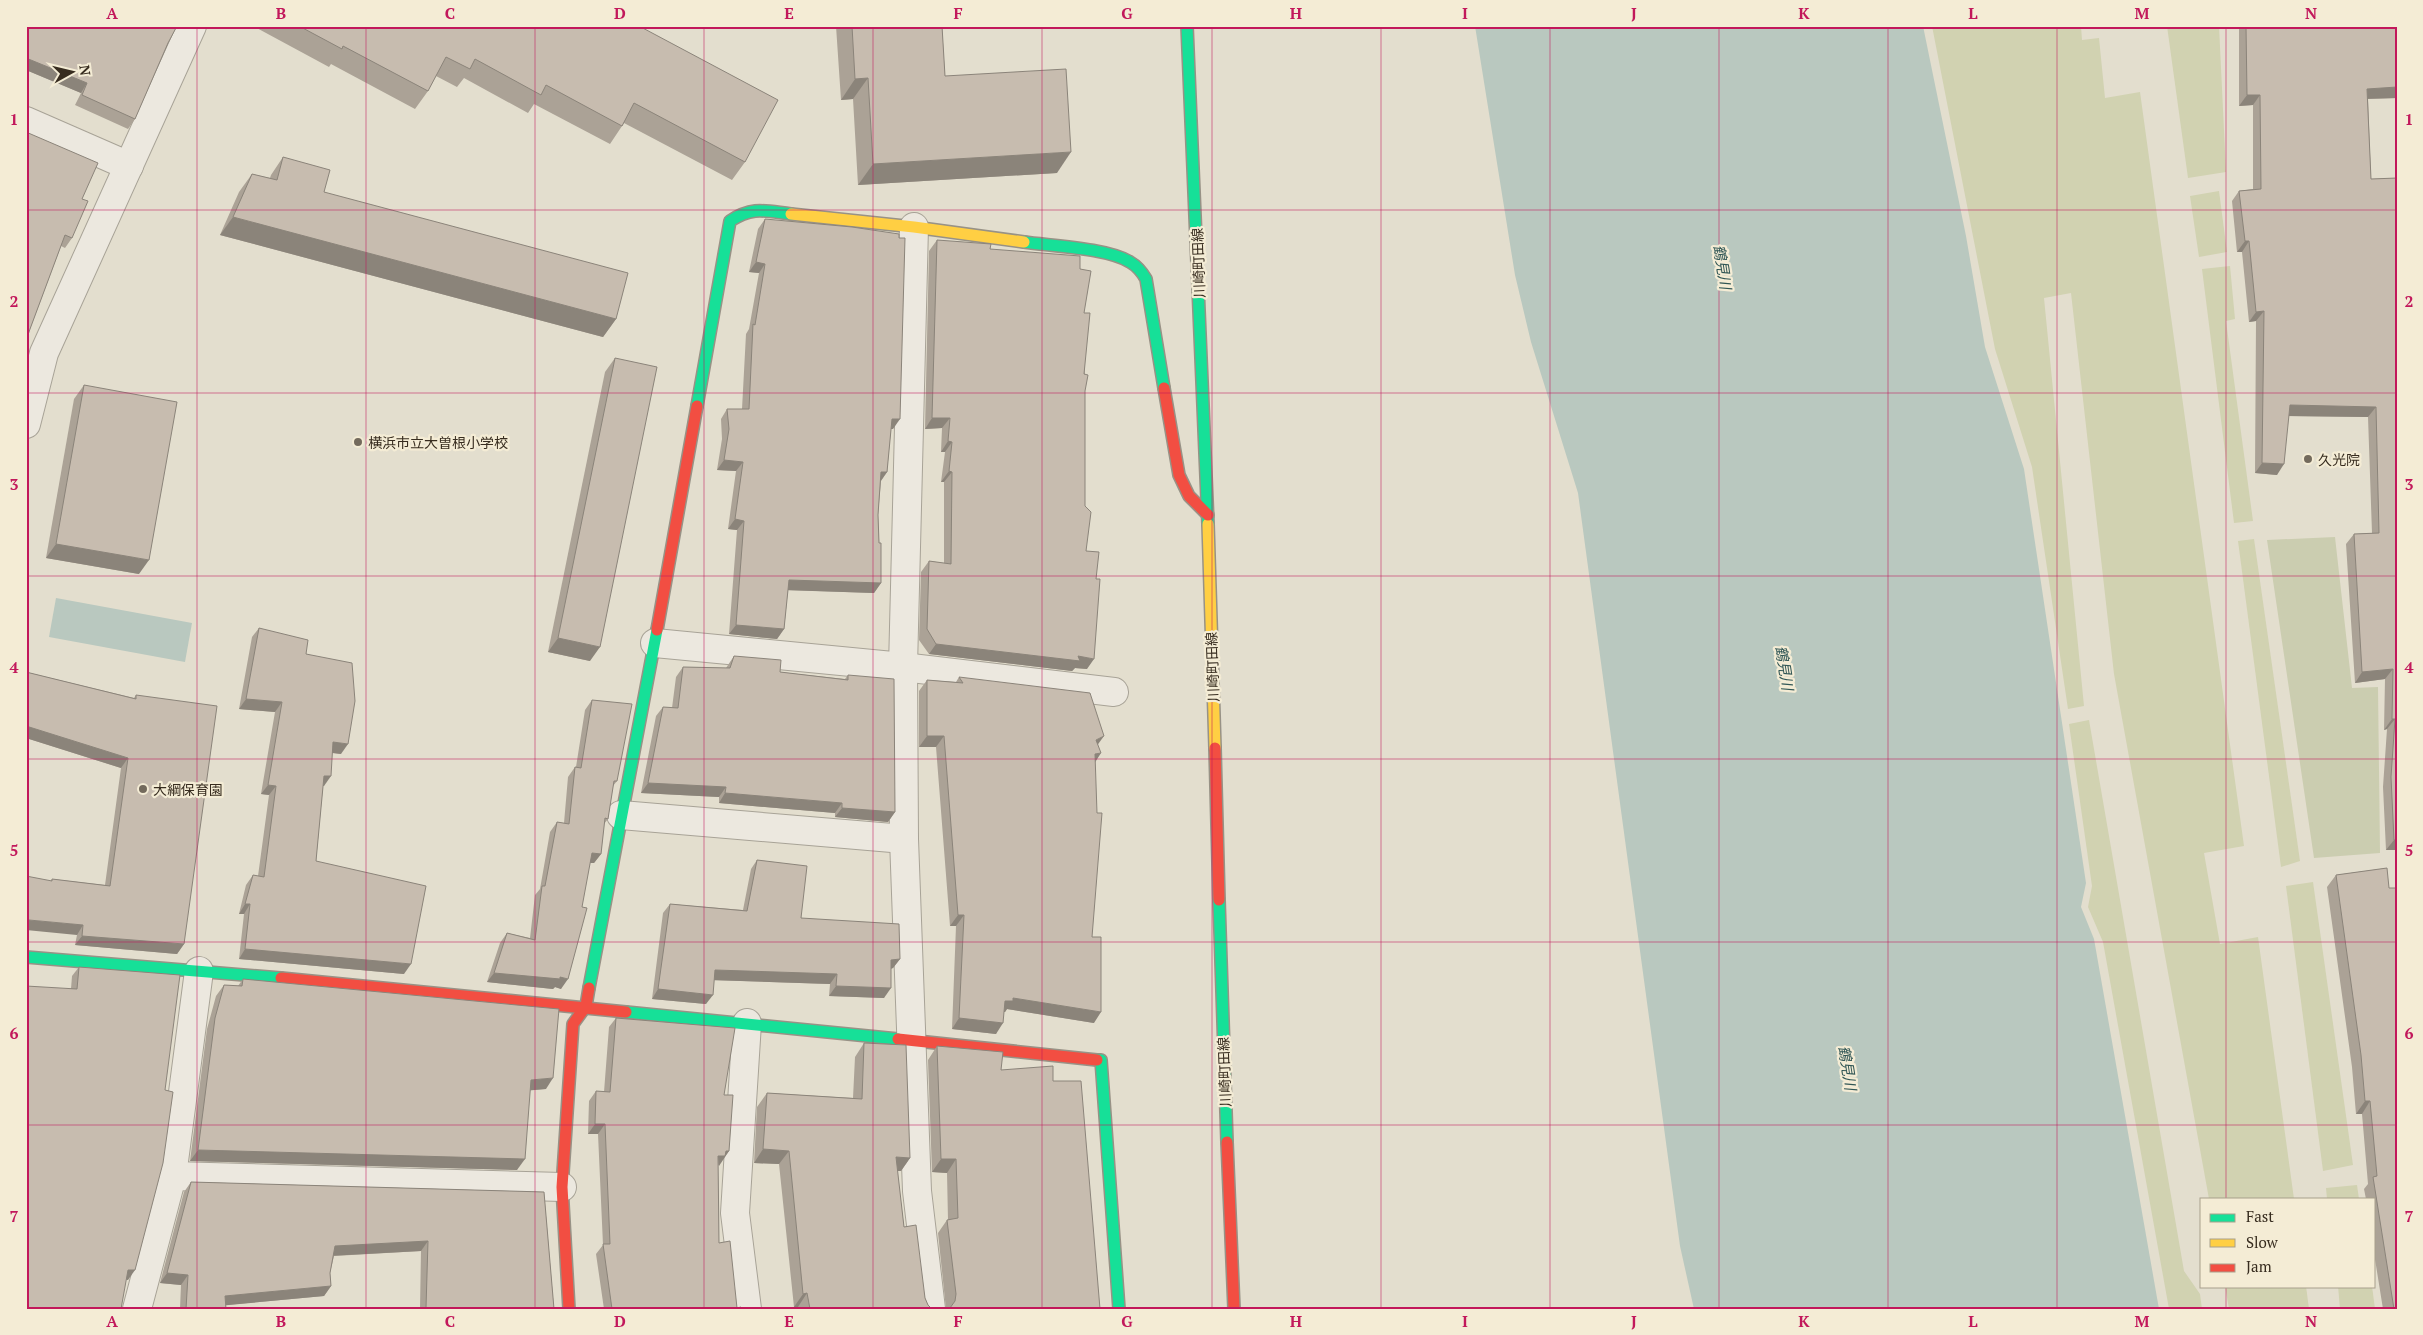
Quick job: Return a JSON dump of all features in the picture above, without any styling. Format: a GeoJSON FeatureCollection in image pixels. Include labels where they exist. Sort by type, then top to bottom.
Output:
{"type":"FeatureCollection","features":[{"type":"Feature","properties":{"kind":"street"},"geometry":{"type":"LineString","coordinates":[[26,424],[35,350],[129,166],[192,26]]}},
{"type":"Feature","properties":{"kind":"street","name":"川崎町田線"},"geometry":{"type":"LineString","coordinates":[[1187,26],[1208,515],[1223,1035],[1234,1309]]}},
{"type":"Feature","properties":{"kind":"street"},"geometry":{"type":"LineString","coordinates":[[26,121],[129,166]]}},
{"type":"Feature","properties":{"kind":"street"},"geometry":{"type":"LineString","coordinates":[[569,1309],[562,1187],[573,1024],[586,1006],[655,644],[730,221],[744,212],[762,211],[914,227],[1109,254],[1130,260],[1140,268],[1146,279],[1179,475],[1189,496],[1208,515]]}},
{"type":"Feature","properties":{"kind":"street"},"geometry":{"type":"LineString","coordinates":[[914,227],[903,667],[904,839],[913,1040],[917,1191],[931,1309]]}},
{"type":"Feature","properties":{"kind":"street"},"geometry":{"type":"LineString","coordinates":[[655,644],[903,667],[1114,692]]}},
{"type":"Feature","properties":{"kind":"street"},"geometry":{"type":"LineString","coordinates":[[621,815],[904,839]]}},
{"type":"Feature","properties":{"kind":"street"},"geometry":{"type":"LineString","coordinates":[[26,957],[309,980],[586,1006],[1101,1060],[1119,1309]]}},
{"type":"Feature","properties":{"kind":"street"},"geometry":{"type":"LineString","coordinates":[[137,1309],[172,1176],[199,971]]}},
{"type":"Feature","properties":{"kind":"street"},"geometry":{"type":"LineString","coordinates":[[747,1023],[735,1213],[747,1309]]}},
{"type":"Feature","properties":{"kind":"street"},"geometry":{"type":"LineString","coordinates":[[172,1176],[562,1187]]}},
{"type":"Feature","properties":{"kind":"green space"},"geometry":{"type":"Polygon","coordinates":[[[1932,26],[2081,26],[2082,40],[2099,38],[2105,98],[2140,92],[2244,846],[2204,853],[2220,944],[2258,937],[2294,1198],[2209,1198],[2114,674],[2071,293],[2044,298],[2084,706],[2068,709],[2032,467],[1995,349],[1932,26]]]}},
{"type":"Feature","properties":{"kind":"green space"},"geometry":{"type":"Polygon","coordinates":[[[2167,26],[2219,26],[2226,172],[2188,178],[2167,26]]]}},
{"type":"Feature","properties":{"kind":"green space"},"geometry":{"type":"Polygon","coordinates":[[[2219,191],[2227,252],[2199,257],[2190,196],[2219,191]]]}},
{"type":"Feature","properties":{"kind":"green space"},"geometry":{"type":"Polygon","coordinates":[[[2230,266],[2235,319],[2226,321],[2253,521],[2234,523],[2202,269],[2230,266]]]}},
{"type":"Feature","properties":{"kind":"green space"},"geometry":{"type":"Polygon","coordinates":[[[2335,537],[2352,688],[2378,687],[2380,853],[2314,858],[2267,540],[2335,537]]]}},
{"type":"Feature","properties":{"kind":"green space"},"geometry":{"type":"Polygon","coordinates":[[[2254,539],[2300,861],[2281,867],[2238,541],[2254,539]]]}},
{"type":"Feature","properties":{"kind":"green space"},"geometry":{"type":"Polygon","coordinates":[[[2089,720],[2184,1271],[2200,1294],[2202,1309],[2169,1309],[2103,942],[2088,907],[2092,886],[2069,724],[2089,720]]]}},
{"type":"Feature","properties":{"kind":"green space"},"geometry":{"type":"Polygon","coordinates":[[[2313,882],[2353,1165],[2323,1171],[2286,886],[2313,882]]]}},
{"type":"Feature","properties":{"kind":"green space"},"geometry":{"type":"Polygon","coordinates":[[[2357,1185],[2359,1198],[2327,1198],[2326,1188],[2357,1185]]]}},
{"type":"Feature","properties":{"kind":"green space"},"geometry":{"type":"Polygon","coordinates":[[[2225,1288],[2306,1288],[2309,1309],[2229,1309],[2225,1288]]]}},
{"type":"Feature","properties":{"kind":"green space"},"geometry":{"type":"Polygon","coordinates":[[[2338,1288],[2372,1288],[2375,1309],[2340,1309],[2338,1288]]]}},
{"type":"Feature","properties":{"kind":"water","name":"鶴見川"},"geometry":{"type":"Polygon","coordinates":[[[1475,26],[1923,26],[1966,236],[1985,347],[2024,469],[2086,883],[2081,907],[2094,939],[2159,1309],[1694,1309],[1680,1246],[1578,493],[1531,342],[1515,275],[1475,26]]]}},
{"type":"Feature","properties":{"kind":"water"},"geometry":{"type":"Polygon","coordinates":[[[56,598],[192,623],[185,662],[49,637],[56,598]]]}},
{"type":"Feature","properties":{"kind":"building"},"geometry":{"type":"Polygon","coordinates":[[[26,26],[177,26],[135,119],[82,95],[87,83],[26,58],[26,26]]]}},
{"type":"Feature","properties":{"kind":"building"},"geometry":{"type":"Polygon","coordinates":[[[299,26],[639,26],[778,100],[745,162],[634,103],[622,126],[546,85],[541,95],[475,59],[470,69],[446,57],[428,91],[343,46],[342,49],[299,26]]]}},
{"type":"Feature","properties":{"kind":"building"},"geometry":{"type":"Polygon","coordinates":[[[852,26],[942,26],[945,76],[1066,69],[1071,152],[873,164],[868,78],[855,79],[852,26]]]}},
{"type":"Feature","properties":{"kind":"building"},"geometry":{"type":"Polygon","coordinates":[[[2246,26],[2397,26],[2397,87],[2367,89],[2371,179],[2397,178],[2397,840],[2394,840],[2391,777],[2395,719],[2392,719],[2393,669],[2362,672],[2354,534],[2379,533],[2376,407],[2290,405],[2284,464],[2262,463],[2264,311],[2256,312],[2249,241],[2245,241],[2239,191],[2261,189],[2260,95],[2247,95],[2246,26]]]}},
{"type":"Feature","properties":{"kind":"building"},"geometry":{"type":"Polygon","coordinates":[[[26,132],[98,163],[82,199],[88,201],[72,238],[65,235],[26,341],[26,132]]]}},
{"type":"Feature","properties":{"kind":"building"},"geometry":{"type":"Polygon","coordinates":[[[283,157],[330,170],[324,192],[628,273],[616,319],[233,217],[252,174],[277,180],[283,157]]]}},
{"type":"Feature","properties":{"kind":"building"},"geometry":{"type":"Polygon","coordinates":[[[765,219],[852,227],[899,234],[899,238],[905,238],[900,419],[892,419],[887,472],[881,472],[878,515],[879,543],[881,543],[881,583],[789,580],[784,629],[736,625],[744,521],[735,519],[743,462],[724,460],[729,429],[727,409],[749,409],[753,324],[755,325],[765,264],[756,262],[765,219]]]}},
{"type":"Feature","properties":{"kind":"building"},"geometry":{"type":"Polygon","coordinates":[[[937,240],[991,244],[990,249],[1080,256],[1080,269],[1091,271],[1084,313],[1090,313],[1084,374],[1088,375],[1085,391],[1085,506],[1091,512],[1086,551],[1099,552],[1096,579],[1100,579],[1094,659],[1078,656],[1080,661],[936,644],[927,629],[929,561],[951,564],[952,472],[949,471],[952,442],[948,441],[950,418],[932,418],[937,240]]]}},
{"type":"Feature","properties":{"kind":"building"},"geometry":{"type":"Polygon","coordinates":[[[615,358],[657,367],[600,647],[558,638],[615,358]]]}},
{"type":"Feature","properties":{"kind":"building"},"geometry":{"type":"Polygon","coordinates":[[[84,385],[177,402],[149,560],[56,544],[84,385]]]}},
{"type":"Feature","properties":{"kind":"building"},"geometry":{"type":"Polygon","coordinates":[[[259,628],[308,640],[306,654],[352,663],[355,701],[348,744],[333,742],[331,776],[324,776],[316,861],[426,886],[411,964],[245,949],[250,904],[245,904],[253,875],[264,877],[276,786],[268,785],[282,702],[246,699],[259,628]]]}},
{"type":"Feature","properties":{"kind":"building"},"geometry":{"type":"Polygon","coordinates":[[[734,656],[781,660],[780,672],[848,680],[848,675],[894,679],[895,812],[842,808],[842,803],[725,793],[726,787],[648,783],[663,707],[678,708],[683,667],[730,668],[734,656]]]}},
{"type":"Feature","properties":{"kind":"building"},"geometry":{"type":"Polygon","coordinates":[[[26,672],[136,699],[136,695],[217,706],[184,944],[82,936],[83,925],[26,921],[26,876],[52,881],[52,879],[110,886],[128,758],[26,726],[26,672]]]}},
{"type":"Feature","properties":{"kind":"building"},"geometry":{"type":"Polygon","coordinates":[[[959,677],[1090,693],[1104,736],[1096,740],[1101,753],[1095,754],[1097,813],[1102,813],[1092,937],[1101,937],[1101,1012],[1013,998],[1013,1001],[1005,1001],[1003,1023],[959,1018],[964,915],[958,915],[944,736],[927,736],[927,680],[963,683],[959,677]]]}},
{"type":"Feature","properties":{"kind":"building"},"geometry":{"type":"Polygon","coordinates":[[[592,700],[632,704],[617,781],[614,781],[608,819],[605,818],[601,854],[592,853],[582,907],[587,908],[568,979],[494,973],[507,933],[535,940],[542,886],[545,886],[557,822],[569,824],[575,767],[581,768],[592,700]]]}},
{"type":"Feature","properties":{"kind":"building"},"geometry":{"type":"Polygon","coordinates":[[[757,860],[807,866],[801,918],[899,924],[900,959],[891,960],[891,988],[836,986],[837,974],[715,970],[713,995],[658,989],[670,904],[747,911],[757,860]]]}},
{"type":"Feature","properties":{"kind":"building"},"geometry":{"type":"Polygon","coordinates":[[[2387,868],[2389,888],[2397,888],[2397,1309],[2394,1309],[2373,1177],[2377,1176],[2370,1101],[2365,1101],[2361,1055],[2336,875],[2387,868]]]}},
{"type":"Feature","properties":{"kind":"building"},"geometry":{"type":"Polygon","coordinates":[[[79,967],[180,975],[165,1090],[173,1092],[163,1163],[135,1270],[128,1270],[121,1309],[26,1309],[26,986],[77,989],[79,967]]]}},
{"type":"Feature","properties":{"kind":"building"},"geometry":{"type":"Polygon","coordinates":[[[243,979],[559,1009],[553,1078],[531,1080],[525,1159],[198,1150],[215,1018],[224,985],[242,986],[243,979]]]}},
{"type":"Feature","properties":{"kind":"building"},"geometry":{"type":"Polygon","coordinates":[[[616,1018],[735,1028],[724,1095],[733,1095],[729,1151],[726,1151],[725,1156],[718,1156],[719,1243],[730,1241],[737,1308],[741,1307],[742,1309],[612,1309],[603,1244],[610,1244],[605,1124],[595,1124],[596,1091],[610,1092],[616,1018]]]}},
{"type":"Feature","properties":{"kind":"building"},"geometry":{"type":"Polygon","coordinates":[[[864,1043],[906,1045],[910,1158],[896,1157],[904,1227],[916,1225],[925,1298],[932,1309],[810,1309],[807,1293],[803,1294],[789,1151],[763,1149],[767,1093],[862,1099],[864,1043]]]}},
{"type":"Feature","properties":{"kind":"building"},"geometry":{"type":"Polygon","coordinates":[[[937,1046],[1003,1052],[1001,1070],[1053,1066],[1053,1081],[1081,1081],[1100,1309],[948,1309],[955,1301],[956,1294],[947,1220],[958,1218],[956,1159],[941,1159],[937,1046]]]}},
{"type":"Feature","properties":{"kind":"building"},"geometry":{"type":"Polygon","coordinates":[[[191,1182],[544,1192],[554,1309],[419,1309],[426,1308],[428,1241],[335,1246],[330,1273],[331,1286],[225,1296],[226,1309],[186,1309],[188,1275],[167,1273],[191,1182]]]}},
{"type":"Feature","properties":{"kind":"traffic: fast"},"geometry":{"type":"LineString","coordinates":[[1187,26],[1208,524]]}},
{"type":"Feature","properties":{"kind":"traffic: fast"},"geometry":{"type":"LineString","coordinates":[[697,406],[730,221],[753,211],[791,214]]}},
{"type":"Feature","properties":{"kind":"traffic: fast"},"geometry":{"type":"LineString","coordinates":[[1024,242],[1079,248],[1108,254],[1120,257],[1139,269],[1146,279],[1164,388]]}},
{"type":"Feature","properties":{"kind":"traffic: fast"},"geometry":{"type":"LineString","coordinates":[[589,988],[657,630]]}},
{"type":"Feature","properties":{"kind":"traffic: fast"},"geometry":{"type":"LineString","coordinates":[[1219,900],[1227,1142]]}},
{"type":"Feature","properties":{"kind":"traffic: fast"},"geometry":{"type":"LineString","coordinates":[[26,957],[281,978]]}},
{"type":"Feature","properties":{"kind":"traffic: fast"},"geometry":{"type":"LineString","coordinates":[[626,1012],[898,1039]]}},
{"type":"Feature","properties":{"kind":"traffic: fast"},"geometry":{"type":"LineString","coordinates":[[1097,1060],[1101,1060],[1119,1309]]}},
{"type":"Feature","properties":{"kind":"traffic: slow"},"geometry":{"type":"LineString","coordinates":[[791,214],[914,227],[1024,242]]}},
{"type":"Feature","properties":{"kind":"traffic: slow"},"geometry":{"type":"LineString","coordinates":[[1208,524],[1215,748]]}},
{"type":"Feature","properties":{"kind":"traffic: jam"},"geometry":{"type":"LineString","coordinates":[[1164,388],[1179,475],[1189,496],[1208,515]]}},
{"type":"Feature","properties":{"kind":"traffic: jam"},"geometry":{"type":"LineString","coordinates":[[657,630],[697,406]]}},
{"type":"Feature","properties":{"kind":"traffic: jam"},"geometry":{"type":"LineString","coordinates":[[1215,748],[1219,900]]}},
{"type":"Feature","properties":{"kind":"traffic: jam"},"geometry":{"type":"LineString","coordinates":[[281,978],[626,1012]]}},
{"type":"Feature","properties":{"kind":"traffic: jam"},"geometry":{"type":"LineString","coordinates":[[569,1309],[562,1187],[573,1024],[586,1006],[589,988]]}},
{"type":"Feature","properties":{"kind":"traffic: jam"},"geometry":{"type":"LineString","coordinates":[[898,1039],[1097,1060]]}},
{"type":"Feature","properties":{"kind":"traffic: jam"},"geometry":{"type":"LineString","coordinates":[[1227,1142],[1234,1309]]}},
{"type":"Feature","properties":{"kind":"place","name":"横浜市立大曽根小学校"},"geometry":{"type":"Point","coordinates":[358,442]}},
{"type":"Feature","properties":{"kind":"place","name":"久光院"},"geometry":{"type":"Point","coordinates":[2308,459]}},
{"type":"Feature","properties":{"kind":"place","name":"大綱保育園"},"geometry":{"type":"Point","coordinates":[143,789]}}]}
